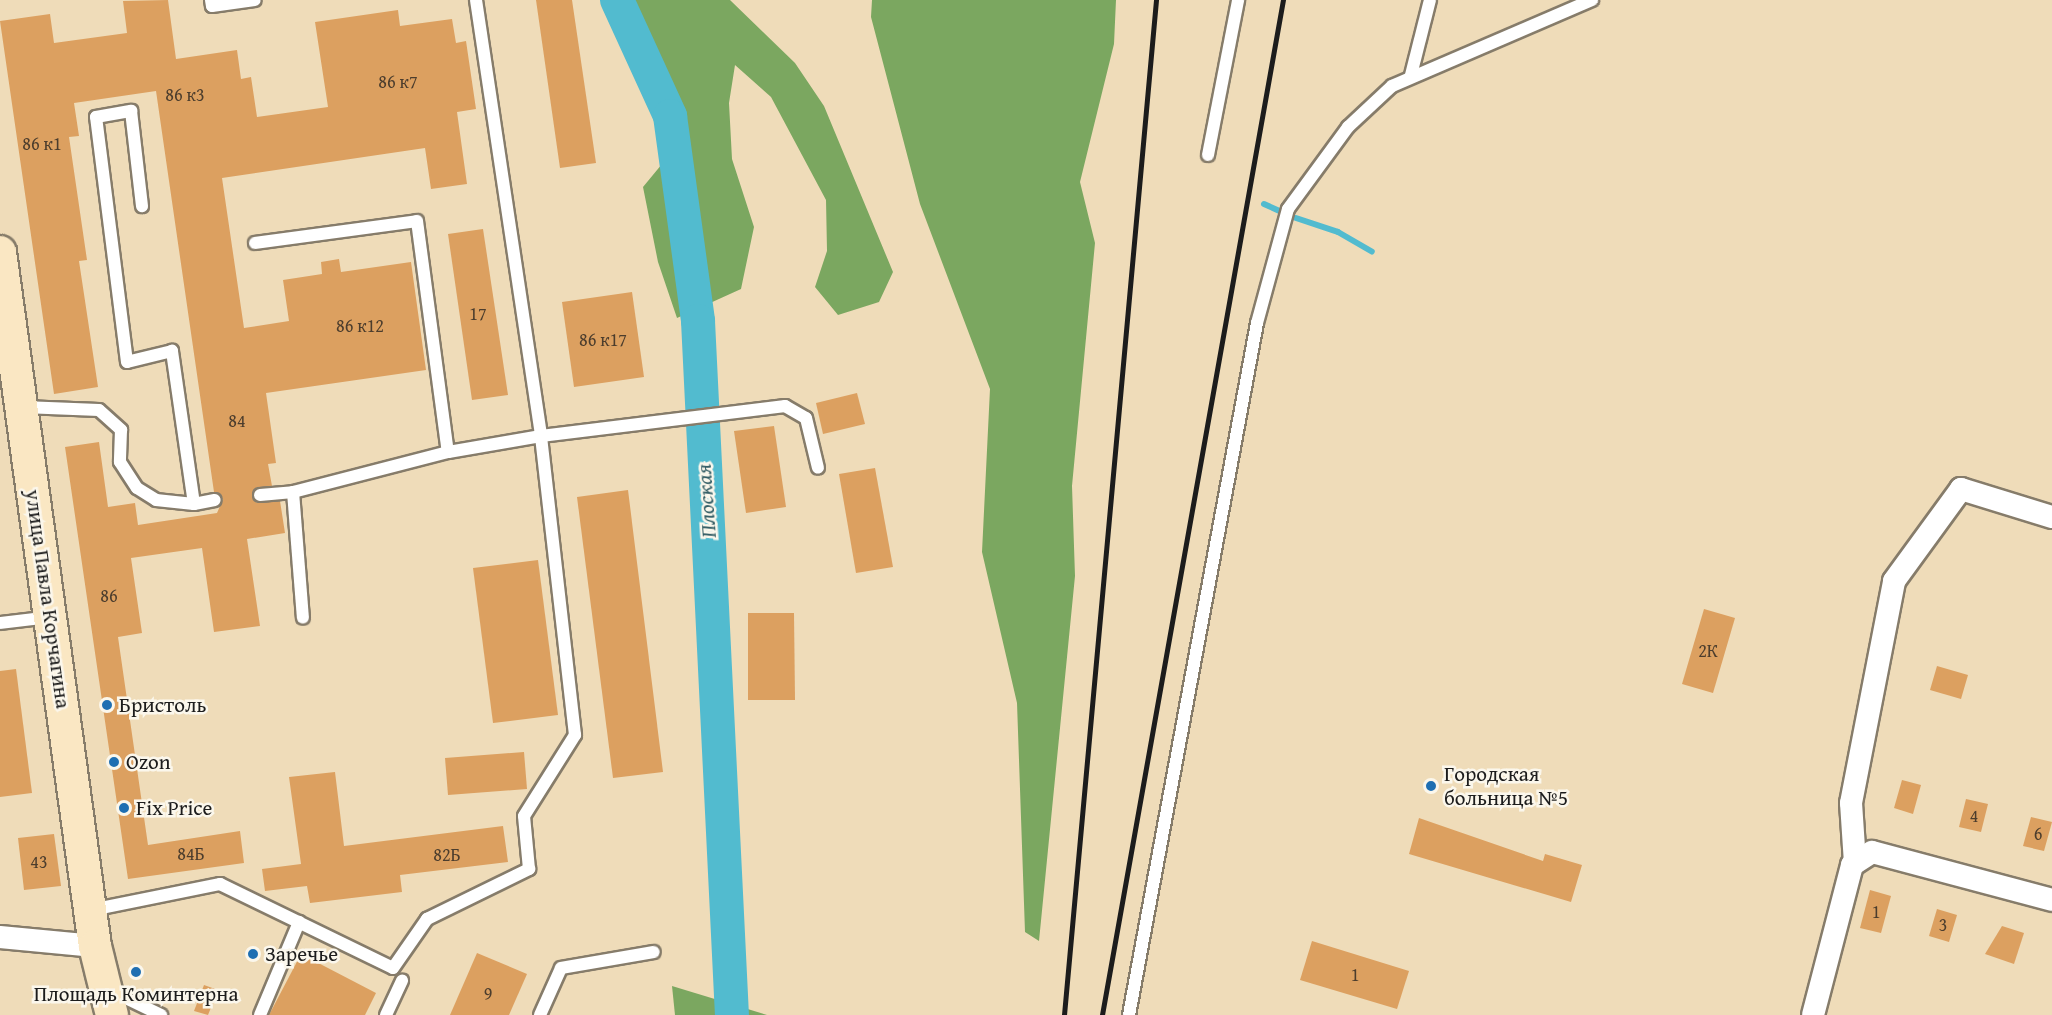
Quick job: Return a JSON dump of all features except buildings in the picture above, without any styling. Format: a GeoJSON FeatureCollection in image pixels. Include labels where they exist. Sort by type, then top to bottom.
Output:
{"type":"FeatureCollection","features":[{"type":"Feature","properties":{"kind":"main road","name":"улица Павла Корчагина"},"geometry":{"type":"LineString","coordinates":[[0,252],[95,946],[109,1002]]}},
{"type":"Feature","properties":{"kind":"street"},"geometry":{"type":"LineString","coordinates":[[1813,1015],[1863,857],[1851,803],[1894,581],[1961,489],[2052,517]]}},
{"type":"Feature","properties":{"kind":"street"},"geometry":{"type":"LineString","coordinates":[[1863,857],[2052,900]]}},
{"type":"Feature","properties":{"kind":"street"},"geometry":{"type":"LineString","coordinates":[[0,937],[95,946]]}},
{"type":"Feature","properties":{"kind":"lane"},"geometry":{"type":"LineString","coordinates":[[211,0],[212,6],[255,0]]}},
{"type":"Feature","properties":{"kind":"lane"},"geometry":{"type":"LineString","coordinates":[[90,910],[220,884],[393,968],[427,919],[530,868],[524,816],[575,735],[541,436],[476,0]]}},
{"type":"Feature","properties":{"kind":"lane"},"geometry":{"type":"LineString","coordinates":[[1208,155],[1238,0]]}},
{"type":"Feature","properties":{"kind":"lane"},"geometry":{"type":"LineString","coordinates":[[1411,75],[1430,0]]}},
{"type":"Feature","properties":{"kind":"lane"},"geometry":{"type":"LineString","coordinates":[[1129,1015],[1276,243],[1288,209],[1348,127],[1411,75],[1592,0]]}},
{"type":"Feature","properties":{"kind":"lane"},"geometry":{"type":"LineString","coordinates":[[142,206],[131,111],[96,117],[127,362],[172,351],[194,504]]}},
{"type":"Feature","properties":{"kind":"lane"},"geometry":{"type":"LineString","coordinates":[[255,243],[417,221],[448,452]]}},
{"type":"Feature","properties":{"kind":"lane"},"geometry":{"type":"LineString","coordinates":[[260,495],[293,492],[448,452],[541,436],[690,419],[771,406],[796,408],[806,418],[818,468]]}},
{"type":"Feature","properties":{"kind":"lane"},"geometry":{"type":"LineString","coordinates":[[22,407],[99,410],[121,430],[120,462],[136,488],[156,500],[194,504],[215,501]]}},
{"type":"Feature","properties":{"kind":"lane"},"geometry":{"type":"LineString","coordinates":[[293,492],[303,618]]}},
{"type":"Feature","properties":{"kind":"lane"},"geometry":{"type":"LineString","coordinates":[[0,623],[51,617]]}},
{"type":"Feature","properties":{"kind":"lane"},"geometry":{"type":"LineString","coordinates":[[260,1015],[299,922]]}},
{"type":"Feature","properties":{"kind":"lane"},"geometry":{"type":"LineString","coordinates":[[540,1015],[561,968],[654,952]]}},
{"type":"Feature","properties":{"kind":"lane"},"geometry":{"type":"LineString","coordinates":[[386,1015],[402,980]]}},
{"type":"Feature","properties":{"kind":"lane"},"geometry":{"type":"LineString","coordinates":[[109,1002],[161,1015]]}},
{"type":"Feature","properties":{"kind":"green space"},"geometry":{"type":"Polygon","coordinates":[[[605,0],[730,0],[795,63],[824,106],[893,272],[879,302],[838,315],[815,287],[827,251],[826,200],[771,97],[735,65],[729,103],[732,159],[754,227],[741,289],[677,318],[658,262],[643,187],[662,164],[660,116],[632,67],[605,0]]]}},
{"type":"Feature","properties":{"kind":"green space"},"geometry":{"type":"Polygon","coordinates":[[[872,0],[1116,0],[1114,44],[1080,182],[1095,243],[1072,486],[1075,576],[1039,941],[1025,932],[1017,703],[982,552],[990,389],[920,204],[871,17],[872,0]]]}},
{"type":"Feature","properties":{"kind":"green space"},"geometry":{"type":"Polygon","coordinates":[[[672,986],[767,1015],[675,1015],[672,986]]]}},
{"type":"Feature","properties":{"kind":"waterway","name":"Плоская"},"geometry":{"type":"LineString","coordinates":[[617,0],[670,116],[698,321],[732,1015]]}},
{"type":"Feature","properties":{"kind":"waterway"},"geometry":{"type":"LineString","coordinates":[[1264,204],[1280,211]]}},
{"type":"Feature","properties":{"kind":"waterway"},"geometry":{"type":"LineString","coordinates":[[1296,218],[1338,232],[1372,252]]}},
{"type":"Feature","properties":{"kind":"railway"},"geometry":{"type":"LineString","coordinates":[[1064,1015],[1156,0]]}},
{"type":"Feature","properties":{"kind":"railway"},"geometry":{"type":"LineString","coordinates":[[1102,1015],[1283,0]]}},
{"type":"Feature","properties":{"kind":"place","name":"Бристоль"},"geometry":{"type":"Point","coordinates":[107,705]}},
{"type":"Feature","properties":{"kind":"place","name":"Ozon"},"geometry":{"type":"Point","coordinates":[114,762]}},
{"type":"Feature","properties":{"kind":"place","name":"Городская больница №5"},"geometry":{"type":"Point","coordinates":[1431,786]}},
{"type":"Feature","properties":{"kind":"place","name":"Fix Price"},"geometry":{"type":"Point","coordinates":[124,808]}},
{"type":"Feature","properties":{"kind":"place","name":"Заречье"},"geometry":{"type":"Point","coordinates":[253,954]}},
{"type":"Feature","properties":{"kind":"place","name":"Площадь Коминтерна"},"geometry":{"type":"Point","coordinates":[136,972]}}]}
